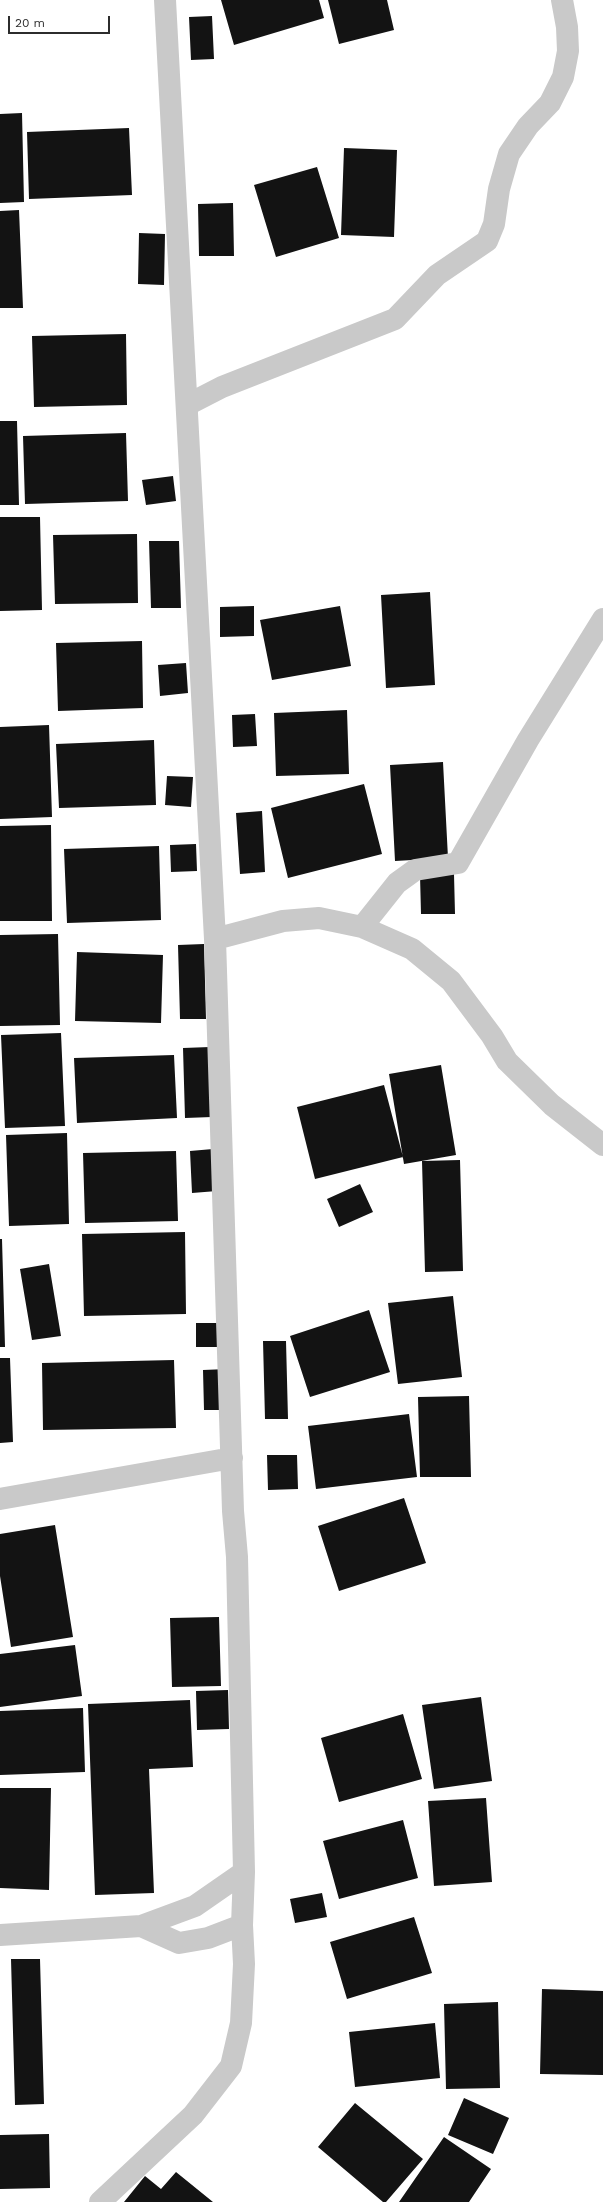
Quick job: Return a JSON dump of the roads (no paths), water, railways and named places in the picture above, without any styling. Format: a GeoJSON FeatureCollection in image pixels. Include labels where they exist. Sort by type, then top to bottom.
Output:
{"type":"FeatureCollection","features":[{"type":"Feature","properties":{"kind":"street"},"geometry":{"type":"LineString","coordinates":[[100,2202],[193,2115],[231,2066],[241,2023],[244,1964],[242,1925],[244,1872],[237,1557],[232,1458],[215,939],[165,0]]}},
{"type":"Feature","properties":{"kind":"street"},"geometry":{"type":"LineString","coordinates":[[187,405],[222,387],[395,319],[437,275],[487,241],[494,224],[499,189],[509,154],[528,126],[550,103],[563,77],[568,51],[567,26],[562,0]]}},
{"type":"Feature","properties":{"kind":"street"},"geometry":{"type":"LineString","coordinates":[[362,927],[397,883],[415,870],[458,863],[528,740],[603,619]]}},
{"type":"Feature","properties":{"kind":"street"},"geometry":{"type":"LineString","coordinates":[[215,939],[283,921],[319,918],[362,927],[412,949],[452,981],[492,1036],[506,1061],[552,1105],[603,1144]]}},
{"type":"Feature","properties":{"kind":"street"},"geometry":{"type":"LineString","coordinates":[[0,1499],[232,1458]]}},
{"type":"Feature","properties":{"kind":"street"},"geometry":{"type":"LineString","coordinates":[[0,1935],[141,1926],[195,1906],[244,1872]]}},
{"type":"Feature","properties":{"kind":"street"},"geometry":{"type":"LineString","coordinates":[[141,1926],[179,1943],[208,1938],[242,1925]]}}]}
